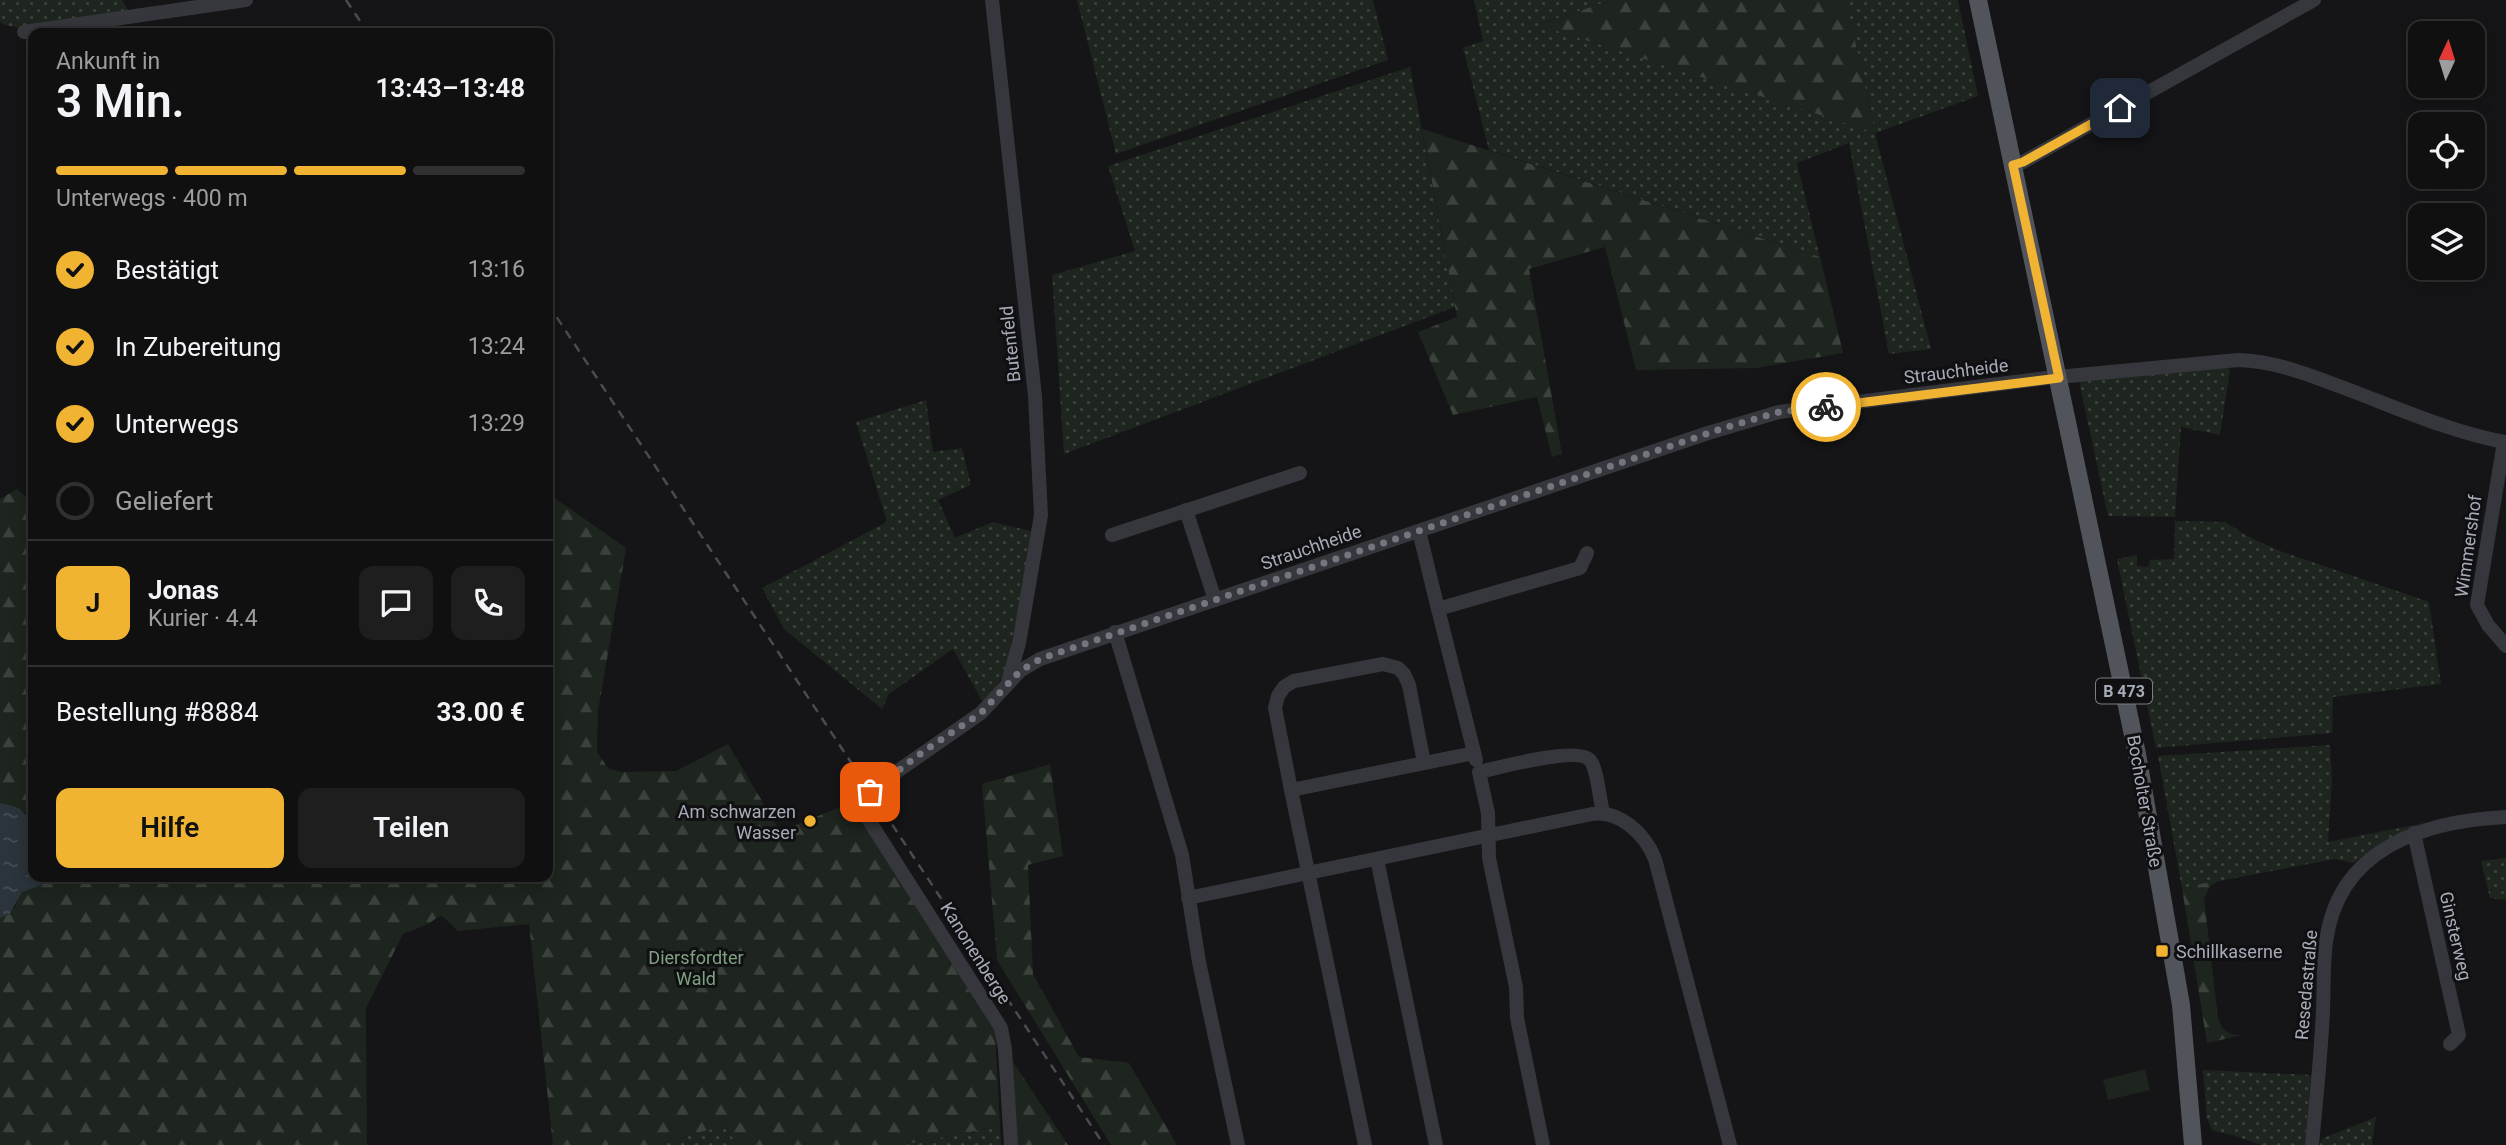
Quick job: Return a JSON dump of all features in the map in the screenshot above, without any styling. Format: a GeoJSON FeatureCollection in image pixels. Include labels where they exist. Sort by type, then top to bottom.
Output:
{"type":"FeatureCollection","features":[{"type":"Feature","properties":{"kind":"main road","name":"B 473"},"geometry":{"type":"LineString","coordinates":[[1978,0],[2057,373]]}},
{"type":"Feature","properties":{"kind":"main road","name":"Bocholter Straße"},"geometry":{"type":"LineString","coordinates":[[2057,373],[2153,842],[2181,1005],[2193,1145]]}},
{"type":"Feature","properties":{"kind":"street"},"geometry":{"type":"LineString","coordinates":[[52,28],[246,0]]}},
{"type":"Feature","properties":{"kind":"street","name":"Butenfeld"},"geometry":{"type":"LineString","coordinates":[[992,0],[1034,383],[1041,515],[1019,643],[1008,683]]}},
{"type":"Feature","properties":{"kind":"street"},"geometry":{"type":"LineString","coordinates":[[2013,165],[2023,162],[2314,0]]}},
{"type":"Feature","properties":{"kind":"street"},"geometry":{"type":"LineString","coordinates":[[24,32],[28,31]]}},
{"type":"Feature","properties":{"kind":"street","name":"Strauchheide"},"geometry":{"type":"LineString","coordinates":[[856,800],[981,713],[1008,683],[1040,659],[1779,412],[2057,373],[2256,361],[2291,369],[2451,427],[2504,442]]}},
{"type":"Feature","properties":{"kind":"street","name":"Wimmershof"},"geometry":{"type":"LineString","coordinates":[[2504,442],[2477,605],[2488,625],[2506,646]]}},
{"type":"Feature","properties":{"kind":"street"},"geometry":{"type":"LineString","coordinates":[[1112,535],[1300,473]]}},
{"type":"Feature","properties":{"kind":"street"},"geometry":{"type":"LineString","coordinates":[[1185,510],[1215,600]]}},
{"type":"Feature","properties":{"kind":"street"},"geometry":{"type":"LineString","coordinates":[[1419,531],[1488,813],[1489,858],[1516,987],[1517,1018],[1543,1145]]}},
{"type":"Feature","properties":{"kind":"street"},"geometry":{"type":"LineString","coordinates":[[1438,609],[1580,568],[1587,553]]}},
{"type":"Feature","properties":{"kind":"street"},"geometry":{"type":"LineString","coordinates":[[1115,632],[1181,855],[1238,1145]]}},
{"type":"Feature","properties":{"kind":"street"},"geometry":{"type":"LineString","coordinates":[[1019,643],[1024,653],[1040,659]]}},
{"type":"Feature","properties":{"kind":"street"},"geometry":{"type":"LineString","coordinates":[[1365,1145],[1275,708],[1280,691],[1294,681],[1383,664],[1398,668],[1409,685],[1424,763]]}},
{"type":"Feature","properties":{"kind":"street"},"geometry":{"type":"LineString","coordinates":[[1292,790],[1474,753]]}},
{"type":"Feature","properties":{"kind":"street"},"geometry":{"type":"LineString","coordinates":[[1479,772],[1566,754],[1583,755],[1592,764],[1603,813]]}},
{"type":"Feature","properties":{"kind":"street","name":"Kanonenberge"},"geometry":{"type":"LineString","coordinates":[[856,800],[1001,1028],[1005,1049],[1011,1145]]}},
{"type":"Feature","properties":{"kind":"street"},"geometry":{"type":"LineString","coordinates":[[1188,898],[1603,813],[1617,818],[1645,840],[1655,859],[1730,1145]]}},
{"type":"Feature","properties":{"kind":"street","name":"Resedastraße"},"geometry":{"type":"LineString","coordinates":[[2312,1145],[2319,1076],[2326,941],[2336,905],[2355,871],[2382,849],[2414,833],[2506,817]]}},
{"type":"Feature","properties":{"kind":"street","name":"Ginsterweg"},"geometry":{"type":"LineString","coordinates":[[2414,833],[2459,1035],[2450,1044]]}},
{"type":"Feature","properties":{"kind":"street"},"geometry":{"type":"LineString","coordinates":[[1377,859],[1436,1145]]}},
{"type":"Feature","properties":{"kind":"green space"},"geometry":{"type":"Polygon","coordinates":[[[0,0],[122,0],[130,13],[42,27],[10,26],[0,22],[0,0]]]}},
{"type":"Feature","properties":{"kind":"green space"},"geometry":{"type":"Polygon","coordinates":[[[1077,0],[1373,0],[1388,60],[1116,154],[1077,0]]]}},
{"type":"Feature","properties":{"kind":"green space"},"geometry":{"type":"Polygon","coordinates":[[[1474,0],[1612,0],[1540,24],[1867,130],[1874,127],[1846,0],[1958,0],[1978,96],[1875,133],[1931,349],[1889,354],[1849,143],[1797,163],[1820,257],[1489,150],[1463,48],[1483,41],[1474,0]]]}},
{"type":"Feature","properties":{"kind":"green space"},"geometry":{"type":"Polygon","coordinates":[[[1612,0],[1846,0],[1874,127],[1867,130],[1538,25],[1612,0]]]}},
{"type":"Feature","properties":{"kind":"green space"},"geometry":{"type":"Polygon","coordinates":[[[1410,67],[1455,307],[1064,454],[1052,275],[1135,251],[1108,166],[1410,67]]]}},
{"type":"Feature","properties":{"kind":"green space"},"geometry":{"type":"Polygon","coordinates":[[[1422,129],[1820,257],[1843,353],[1756,368],[1636,370],[1605,247],[1529,269],[1562,454],[1552,457],[1537,397],[1453,415],[1418,332],[1457,317],[1422,129]]]}},
{"type":"Feature","properties":{"kind":"green space"},"geometry":{"type":"Polygon","coordinates":[[[2226,367],[2230,370],[2220,435],[2181,427],[2175,517],[2108,516],[2079,381],[2226,367]]]}},
{"type":"Feature","properties":{"kind":"green space"},"geometry":{"type":"Polygon","coordinates":[[[926,400],[933,452],[962,448],[971,485],[938,500],[955,538],[993,522],[1034,532],[1005,673],[994,691],[982,701],[953,649],[889,694],[882,709],[784,629],[762,588],[887,522],[856,422],[926,400]]]}},
{"type":"Feature","properties":{"kind":"green space"},"geometry":{"type":"Polygon","coordinates":[[[17,489],[28,499],[28,816],[24,812],[0,803],[0,499],[17,489]]]}},
{"type":"Feature","properties":{"kind":"green space","name":"Diersfordter Wald"},"geometry":{"type":"Polygon","coordinates":[[[553,497],[626,548],[598,711],[597,752],[608,768],[620,772],[676,771],[728,744],[780,831],[851,803],[995,1032],[1000,1126],[903,1145],[737,1145],[725,1125],[656,1145],[553,1145],[529,924],[458,931],[441,915],[428,924],[403,934],[366,1008],[367,1145],[0,1145],[0,918],[15,907],[21,892],[44,882],[553,882],[553,497]]]}},
{"type":"Feature","properties":{"kind":"green space"},"geometry":{"type":"Polygon","coordinates":[[[2175,521],[2225,522],[2247,536],[2280,551],[2429,602],[2441,684],[2333,697],[2332,733],[2156,748],[2117,559],[2137,555],[2137,566],[2148,567],[2150,560],[2174,559],[2175,521]]]}},
{"type":"Feature","properties":{"kind":"green space"},"geometry":{"type":"Polygon","coordinates":[[[2330,745],[2332,781],[2328,842],[2430,822],[2390,838],[2354,863],[2335,859],[2182,888],[2158,756],[2330,745]]]}},
{"type":"Feature","properties":{"kind":"green space"},"geometry":{"type":"Polygon","coordinates":[[[1050,764],[1063,856],[1028,865],[1033,974],[1079,1057],[1129,1063],[1177,1145],[1111,1145],[997,960],[982,784],[1050,764]]]}},
{"type":"Feature","properties":{"kind":"green space"},"geometry":{"type":"Polygon","coordinates":[[[2506,858],[2506,900],[2490,898],[2481,861],[2506,858]]]}},
{"type":"Feature","properties":{"kind":"green space"},"geometry":{"type":"Polygon","coordinates":[[[2220,880],[2210,886],[2204,899],[2218,1017],[2226,1031],[2242,1035],[2207,1043],[2182,888],[2220,880]]]}},
{"type":"Feature","properties":{"kind":"green space"},"geometry":{"type":"Polygon","coordinates":[[[1013,1062],[1068,1145],[1016,1145],[1013,1062]]]}},
{"type":"Feature","properties":{"kind":"green space"},"geometry":{"type":"Polygon","coordinates":[[[2145,1069],[2150,1090],[2108,1100],[2103,1080],[2145,1069]]]}},
{"type":"Feature","properties":{"kind":"green space"},"geometry":{"type":"Polygon","coordinates":[[[2203,1070],[2311,1075],[2305,1145],[2261,1145],[2213,1131],[2207,1119],[2203,1070]]]}},
{"type":"Feature","properties":{"kind":"green space"},"geometry":{"type":"Polygon","coordinates":[[[2376,1117],[2372,1145],[2320,1145],[2321,1139],[2376,1117]]]}},
{"type":"Feature","properties":{"kind":"green space"},"geometry":{"type":"Polygon","coordinates":[[[725,1125],[737,1145],[656,1145],[725,1125]]]}},
{"type":"Feature","properties":{"kind":"green space"},"geometry":{"type":"Polygon","coordinates":[[[1000,1126],[1001,1145],[903,1145],[1000,1126]]]}},
{"type":"Feature","properties":{"kind":"water"},"geometry":{"type":"Polygon","coordinates":[[[0,803],[19,808],[28,817],[28,882],[44,882],[22,892],[9,915],[0,918],[0,803]]]}},
{"type":"Feature","properties":{"kind":"railway"},"geometry":{"type":"LineString","coordinates":[[346,0],[365,28]]}},
{"type":"Feature","properties":{"kind":"railway"},"geometry":{"type":"LineString","coordinates":[[553,312],[1104,1145]]}},
{"type":"Feature","properties":{"kind":"way so far"},"geometry":{"type":"LineString","coordinates":[[870,792],[981,713],[1020,671],[1040,659],[1724,428],[1779,412],[1826,407]]}},
{"type":"Feature","properties":{"kind":"place","name":"Am schwarzen Wasser"},"geometry":{"type":"Point","coordinates":[810,821]}},
{"type":"Feature","properties":{"kind":"place","name":"Schillkaserne"},"geometry":{"type":"Point","coordinates":[2162,951]}},
{"type":"Feature","properties":{"kind":"route"},"geometry":{"type":"LineString","coordinates":[[1826,407],[2059,378],[2013,165],[2120,108]]}}]}
